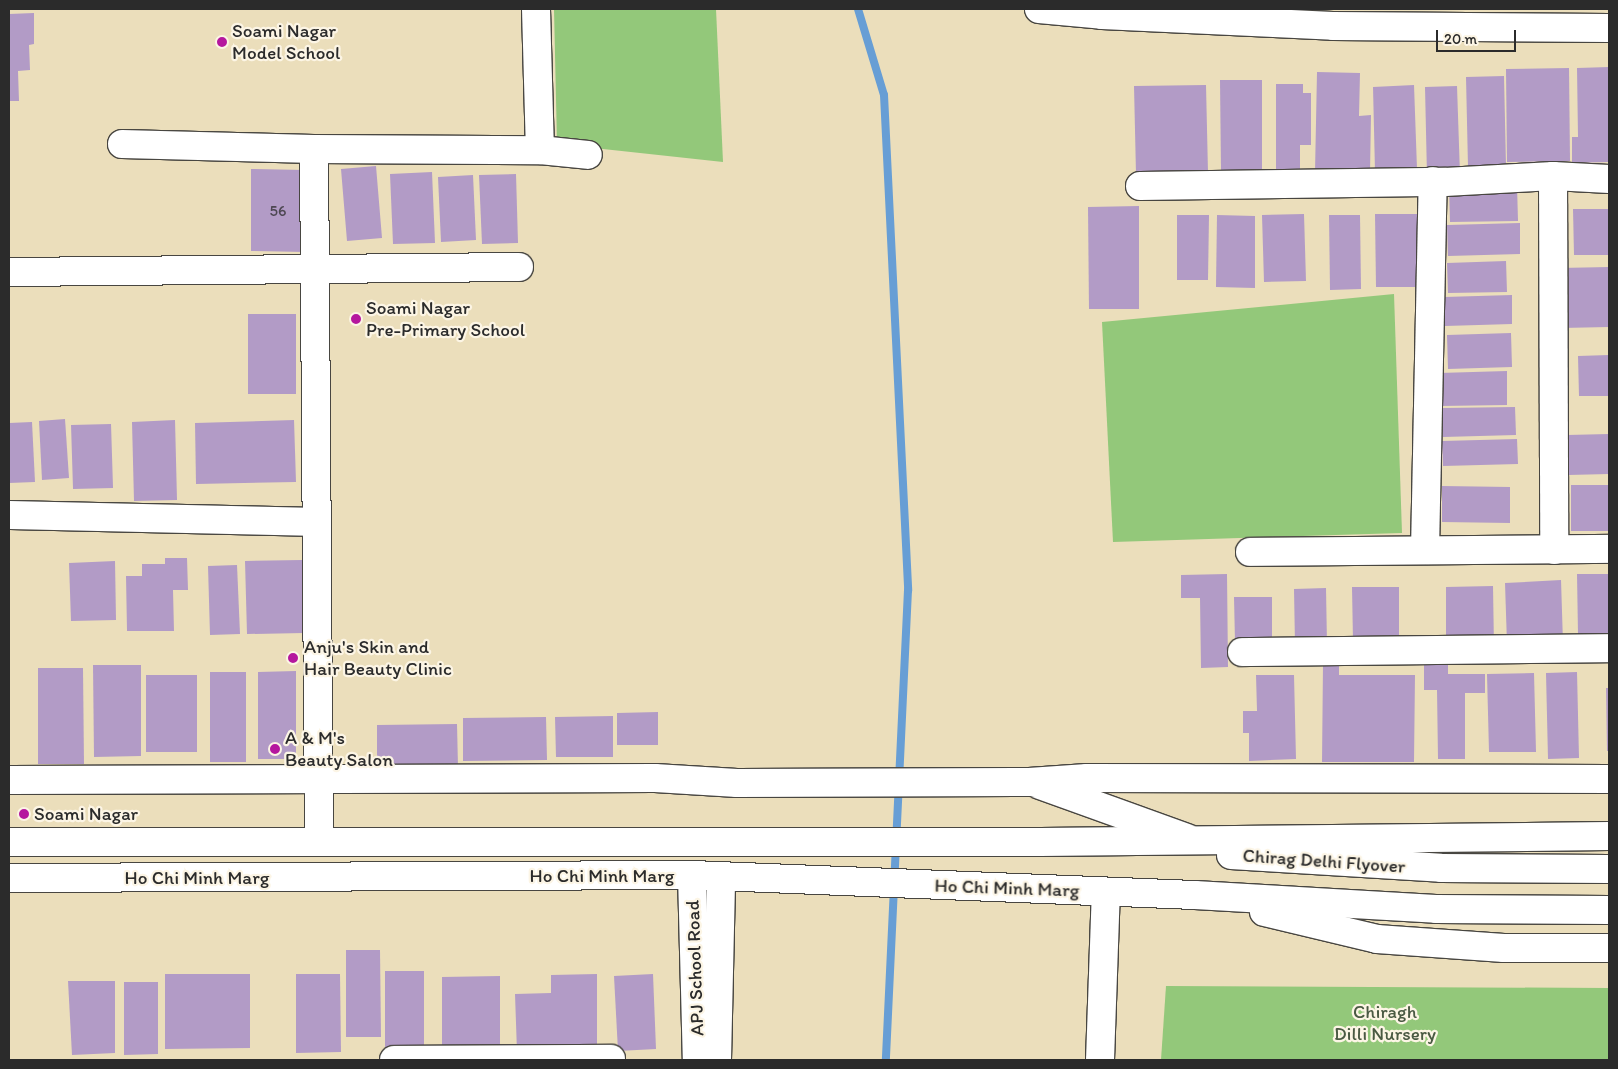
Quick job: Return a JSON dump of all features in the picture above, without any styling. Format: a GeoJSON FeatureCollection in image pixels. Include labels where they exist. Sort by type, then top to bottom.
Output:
{"type":"FeatureCollection","features":[{"type":"Feature","properties":{"kind":"street"},"geometry":{"type":"LineString","coordinates":[[536,9],[540,150]]}},
{"type":"Feature","properties":{"kind":"street"},"geometry":{"type":"LineString","coordinates":[[1039,9],[1102,15],[1334,17],[1609,28]]}},
{"type":"Feature","properties":{"kind":"street"},"geometry":{"type":"LineString","coordinates":[[122,144],[314,149],[540,150],[588,155]]}},
{"type":"Feature","properties":{"kind":"street"},"geometry":{"type":"LineString","coordinates":[[314,149],[319,841]]}},
{"type":"Feature","properties":{"kind":"street"},"geometry":{"type":"LineString","coordinates":[[1140,186],[1433,181],[1553,176],[1609,179]]}},
{"type":"Feature","properties":{"kind":"street"},"geometry":{"type":"LineString","coordinates":[[1553,176],[1554,550]]}},
{"type":"Feature","properties":{"kind":"street"},"geometry":{"type":"LineString","coordinates":[[1425,550],[1433,181]]}},
{"type":"Feature","properties":{"kind":"street"},"geometry":{"type":"LineString","coordinates":[[9,272],[519,267]]}},
{"type":"Feature","properties":{"kind":"street"},"geometry":{"type":"LineString","coordinates":[[9,515],[316,522]]}},
{"type":"Feature","properties":{"kind":"street"},"geometry":{"type":"LineString","coordinates":[[1250,552],[1609,548]]}},
{"type":"Feature","properties":{"kind":"street"},"geometry":{"type":"LineString","coordinates":[[1242,652],[1609,648]]}},
{"type":"Feature","properties":{"kind":"street"},"geometry":{"type":"LineString","coordinates":[[9,780],[655,778],[737,783],[1029,782],[1087,778],[1609,779]]}},
{"type":"Feature","properties":{"kind":"street"},"geometry":{"type":"LineString","coordinates":[[1029,782],[1187,838]]}},
{"type":"Feature","properties":{"kind":"street"},"geometry":{"type":"LineString","coordinates":[[1040,842],[1187,838],[1609,836]]}},
{"type":"Feature","properties":{"kind":"street","name":"Ho Chi Minh Marg"},"geometry":{"type":"LineString","coordinates":[[9,842],[723,840],[1040,842]]}},
{"type":"Feature","properties":{"kind":"street","name":"Chirag Delhi Flyover"},"geometry":{"type":"LineString","coordinates":[[1040,842],[1441,868],[1609,869]]}},
{"type":"Feature","properties":{"kind":"street","name":"Ho Chi Minh Marg"},"geometry":{"type":"LineString","coordinates":[[9,878],[692,875],[1195,895]]}},
{"type":"Feature","properties":{"kind":"street","name":"APJ School Road"},"geometry":{"type":"LineString","coordinates":[[692,875],[697,1060]]}},
{"type":"Feature","properties":{"kind":"street"},"geometry":{"type":"LineString","coordinates":[[717,1060],[721,877]]}},
{"type":"Feature","properties":{"kind":"street"},"geometry":{"type":"LineString","coordinates":[[1100,1060],[1106,892]]}},
{"type":"Feature","properties":{"kind":"street"},"geometry":{"type":"LineString","coordinates":[[1195,895],[1436,909],[1609,910]]}},
{"type":"Feature","properties":{"kind":"street"},"geometry":{"type":"LineString","coordinates":[[1195,895],[1377,939],[1504,948],[1609,948]]}},
{"type":"Feature","properties":{"kind":"street"},"geometry":{"type":"LineString","coordinates":[[394,1060],[611,1059]]}},
{"type":"Feature","properties":{"kind":"green space"},"geometry":{"type":"Polygon","coordinates":[[[554,9],[716,9],[723,162],[557,144],[554,9]]]}},
{"type":"Feature","properties":{"kind":"green space"},"geometry":{"type":"Polygon","coordinates":[[[1394,294],[1402,533],[1113,542],[1102,322],[1394,294]]]}},
{"type":"Feature","properties":{"kind":"green space","name":"Chiragh Dilli Nursery"},"geometry":{"type":"Polygon","coordinates":[[[1166,986],[1609,988],[1608,1060],[1161,1060],[1166,986]]]}},
{"type":"Feature","properties":{"kind":"building"},"geometry":{"type":"Polygon","coordinates":[[[34,13],[34,44],[29,45],[30,70],[18,71],[19,101],[9,101],[9,14],[34,13]]]}},
{"type":"Feature","properties":{"kind":"building"},"geometry":{"type":"Polygon","coordinates":[[[1609,67],[1609,162],[1572,163],[1572,137],[1578,137],[1577,68],[1609,67]]]}},
{"type":"Feature","properties":{"kind":"building"},"geometry":{"type":"Polygon","coordinates":[[[1569,68],[1570,161],[1507,162],[1506,69],[1569,68]]]}},
{"type":"Feature","properties":{"kind":"building"},"geometry":{"type":"Polygon","coordinates":[[[1317,72],[1360,73],[1359,116],[1371,115],[1370,173],[1315,172],[1317,72]]]}},
{"type":"Feature","properties":{"kind":"building"},"geometry":{"type":"Polygon","coordinates":[[[1504,76],[1506,166],[1468,167],[1466,77],[1504,76]]]}},
{"type":"Feature","properties":{"kind":"building"},"geometry":{"type":"Polygon","coordinates":[[[1220,80],[1262,80],[1262,171],[1221,172],[1220,80]]]}},
{"type":"Feature","properties":{"kind":"building"},"geometry":{"type":"Polygon","coordinates":[[[1276,84],[1303,84],[1303,93],[1311,93],[1311,145],[1300,145],[1300,172],[1276,172],[1276,84]]]}},
{"type":"Feature","properties":{"kind":"building"},"geometry":{"type":"Polygon","coordinates":[[[1206,85],[1208,173],[1136,174],[1134,86],[1206,85]]]}},
{"type":"Feature","properties":{"kind":"building"},"geometry":{"type":"Polygon","coordinates":[[[1414,85],[1417,169],[1375,171],[1373,87],[1414,85]]]}},
{"type":"Feature","properties":{"kind":"building"},"geometry":{"type":"Polygon","coordinates":[[[1457,86],[1460,175],[1427,176],[1425,87],[1457,86]]]}},
{"type":"Feature","properties":{"kind":"building"},"geometry":{"type":"Polygon","coordinates":[[[376,166],[382,238],[347,241],[341,169],[376,166]]]}},
{"type":"Feature","properties":{"kind":"building"},"geometry":{"type":"Polygon","coordinates":[[[251,169],[305,170],[305,252],[251,251],[251,169]]]}},
{"type":"Feature","properties":{"kind":"building"},"geometry":{"type":"Polygon","coordinates":[[[432,172],[435,243],[393,244],[390,174],[432,172]]]}},
{"type":"Feature","properties":{"kind":"building"},"geometry":{"type":"Polygon","coordinates":[[[516,174],[518,243],[482,244],[479,175],[516,174]]]}},
{"type":"Feature","properties":{"kind":"building"},"geometry":{"type":"Polygon","coordinates":[[[473,175],[476,240],[441,242],[438,177],[473,175]]]}},
{"type":"Feature","properties":{"kind":"building"},"geometry":{"type":"Polygon","coordinates":[[[1517,185],[1518,221],[1450,222],[1449,186],[1517,185]]]}},
{"type":"Feature","properties":{"kind":"building"},"geometry":{"type":"Polygon","coordinates":[[[1139,206],[1139,309],[1089,309],[1088,207],[1139,206]]]}},
{"type":"Feature","properties":{"kind":"building"},"geometry":{"type":"Polygon","coordinates":[[[1573,209],[1609,209],[1609,255],[1574,255],[1573,209]]]}},
{"type":"Feature","properties":{"kind":"building"},"geometry":{"type":"Polygon","coordinates":[[[1304,214],[1306,281],[1264,282],[1262,215],[1304,214]]]}},
{"type":"Feature","properties":{"kind":"building"},"geometry":{"type":"Polygon","coordinates":[[[1375,214],[1426,214],[1427,287],[1376,287],[1375,214]]]}},
{"type":"Feature","properties":{"kind":"building"},"geometry":{"type":"Polygon","coordinates":[[[1177,215],[1209,215],[1208,280],[1177,280],[1177,215]]]}},
{"type":"Feature","properties":{"kind":"building"},"geometry":{"type":"Polygon","coordinates":[[[1217,215],[1255,216],[1255,288],[1216,287],[1217,215]]]}},
{"type":"Feature","properties":{"kind":"building"},"geometry":{"type":"Polygon","coordinates":[[[1329,215],[1360,215],[1361,289],[1330,290],[1329,215]]]}},
{"type":"Feature","properties":{"kind":"building"},"geometry":{"type":"Polygon","coordinates":[[[1520,223],[1520,254],[1448,256],[1447,225],[1520,223]]]}},
{"type":"Feature","properties":{"kind":"building"},"geometry":{"type":"Polygon","coordinates":[[[1506,261],[1507,292],[1448,293],[1447,263],[1506,261]]]}},
{"type":"Feature","properties":{"kind":"building"},"geometry":{"type":"Polygon","coordinates":[[[1609,267],[1609,327],[1561,328],[1559,268],[1609,267]]]}},
{"type":"Feature","properties":{"kind":"building"},"geometry":{"type":"Polygon","coordinates":[[[1512,295],[1512,324],[1445,326],[1444,297],[1512,295]]]}},
{"type":"Feature","properties":{"kind":"building"},"geometry":{"type":"Polygon","coordinates":[[[248,314],[296,314],[296,394],[248,394],[248,314]]]}},
{"type":"Feature","properties":{"kind":"building"},"geometry":{"type":"Polygon","coordinates":[[[1511,333],[1512,367],[1448,369],[1447,335],[1511,333]]]}},
{"type":"Feature","properties":{"kind":"building"},"geometry":{"type":"Polygon","coordinates":[[[1609,355],[1609,396],[1579,396],[1578,356],[1609,355]]]}},
{"type":"Feature","properties":{"kind":"building"},"geometry":{"type":"Polygon","coordinates":[[[1507,371],[1507,405],[1440,406],[1439,373],[1507,371]]]}},
{"type":"Feature","properties":{"kind":"building"},"geometry":{"type":"Polygon","coordinates":[[[1515,407],[1516,435],[1443,437],[1443,408],[1515,407]]]}},
{"type":"Feature","properties":{"kind":"building"},"geometry":{"type":"Polygon","coordinates":[[[65,419],[69,478],[42,480],[39,421],[65,419]]]}},
{"type":"Feature","properties":{"kind":"building"},"geometry":{"type":"Polygon","coordinates":[[[175,420],[177,500],[134,501],[132,422],[175,420]]]}},
{"type":"Feature","properties":{"kind":"building"},"geometry":{"type":"Polygon","coordinates":[[[294,420],[296,482],[196,484],[195,423],[294,420]]]}},
{"type":"Feature","properties":{"kind":"building"},"geometry":{"type":"Polygon","coordinates":[[[32,422],[35,482],[9,483],[9,423],[32,422]]]}},
{"type":"Feature","properties":{"kind":"building"},"geometry":{"type":"Polygon","coordinates":[[[111,424],[113,488],[73,489],[71,425],[111,424]]]}},
{"type":"Feature","properties":{"kind":"building"},"geometry":{"type":"Polygon","coordinates":[[[1609,434],[1609,474],[1568,475],[1567,435],[1609,434]]]}},
{"type":"Feature","properties":{"kind":"building"},"geometry":{"type":"Polygon","coordinates":[[[1517,439],[1518,464],[1443,466],[1442,441],[1517,439]]]}},
{"type":"Feature","properties":{"kind":"building"},"geometry":{"type":"Polygon","coordinates":[[[1571,485],[1609,485],[1609,531],[1571,531],[1571,485]]]}},
{"type":"Feature","properties":{"kind":"building"},"geometry":{"type":"Polygon","coordinates":[[[1442,486],[1510,487],[1510,523],[1442,522],[1442,486]]]}},
{"type":"Feature","properties":{"kind":"building"},"geometry":{"type":"Polygon","coordinates":[[[165,558],[187,558],[188,590],[173,590],[174,631],[127,631],[126,576],[142,576],[142,564],[165,564],[165,558]]]}},
{"type":"Feature","properties":{"kind":"building"},"geometry":{"type":"Polygon","coordinates":[[[302,560],[304,633],[247,634],[245,561],[302,560]]]}},
{"type":"Feature","properties":{"kind":"building"},"geometry":{"type":"Polygon","coordinates":[[[115,561],[116,620],[71,621],[69,563],[115,561]]]}},
{"type":"Feature","properties":{"kind":"building"},"geometry":{"type":"Polygon","coordinates":[[[237,565],[240,634],[210,635],[208,566],[237,565]]]}},
{"type":"Feature","properties":{"kind":"building"},"geometry":{"type":"Polygon","coordinates":[[[1227,574],[1228,667],[1201,668],[1200,598],[1181,598],[1181,575],[1227,574]]]}},
{"type":"Feature","properties":{"kind":"building"},"geometry":{"type":"Polygon","coordinates":[[[1577,574],[1609,574],[1609,634],[1578,634],[1577,574]]]}},
{"type":"Feature","properties":{"kind":"building"},"geometry":{"type":"Polygon","coordinates":[[[1561,580],[1563,643],[1507,644],[1505,583],[1561,580]]]}},
{"type":"Feature","properties":{"kind":"building"},"geometry":{"type":"Polygon","coordinates":[[[1493,586],[1494,648],[1446,649],[1446,587],[1493,586]]]}},
{"type":"Feature","properties":{"kind":"building"},"geometry":{"type":"Polygon","coordinates":[[[1352,587],[1399,587],[1399,641],[1353,641],[1352,587]]]}},
{"type":"Feature","properties":{"kind":"building"},"geometry":{"type":"Polygon","coordinates":[[[1326,588],[1327,645],[1295,645],[1294,589],[1326,588]]]}},
{"type":"Feature","properties":{"kind":"building"},"geometry":{"type":"Polygon","coordinates":[[[1234,597],[1272,597],[1272,641],[1235,642],[1234,597]]]}},
{"type":"Feature","properties":{"kind":"building"},"geometry":{"type":"Polygon","coordinates":[[[1323,664],[1339,664],[1339,675],[1415,675],[1414,762],[1322,762],[1323,664]]]}},
{"type":"Feature","properties":{"kind":"building"},"geometry":{"type":"Polygon","coordinates":[[[93,665],[141,665],[141,756],[94,757],[93,665]]]}},
{"type":"Feature","properties":{"kind":"building"},"geometry":{"type":"Polygon","coordinates":[[[1424,665],[1448,665],[1448,674],[1485,674],[1485,693],[1465,693],[1465,759],[1438,759],[1437,690],[1424,690],[1424,665]]]}},
{"type":"Feature","properties":{"kind":"building"},"geometry":{"type":"Polygon","coordinates":[[[38,668],[83,668],[84,764],[38,764],[38,668]]]}},
{"type":"Feature","properties":{"kind":"building"},"geometry":{"type":"Polygon","coordinates":[[[296,671],[296,759],[258,759],[258,672],[296,671]]]}},
{"type":"Feature","properties":{"kind":"building"},"geometry":{"type":"Polygon","coordinates":[[[210,672],[246,672],[246,762],[210,762],[210,672]]]}},
{"type":"Feature","properties":{"kind":"building"},"geometry":{"type":"Polygon","coordinates":[[[1577,672],[1579,758],[1548,759],[1546,673],[1577,672]]]}},
{"type":"Feature","properties":{"kind":"building"},"geometry":{"type":"Polygon","coordinates":[[[1534,673],[1536,752],[1489,752],[1487,674],[1534,673]]]}},
{"type":"Feature","properties":{"kind":"building"},"geometry":{"type":"Polygon","coordinates":[[[146,675],[197,675],[197,752],[146,752],[146,675]]]}},
{"type":"Feature","properties":{"kind":"building"},"geometry":{"type":"Polygon","coordinates":[[[1256,675],[1294,675],[1296,759],[1249,761],[1249,733],[1243,733],[1243,711],[1257,711],[1256,675]]]}},
{"type":"Feature","properties":{"kind":"building"},"geometry":{"type":"Polygon","coordinates":[[[1606,688],[1609,688],[1609,751],[1607,751],[1606,688]]]}},
{"type":"Feature","properties":{"kind":"building"},"geometry":{"type":"Polygon","coordinates":[[[658,712],[658,745],[617,745],[617,713],[658,712]]]}},
{"type":"Feature","properties":{"kind":"building"},"geometry":{"type":"Polygon","coordinates":[[[613,716],[613,757],[556,757],[555,717],[613,716]]]}},
{"type":"Feature","properties":{"kind":"building"},"geometry":{"type":"Polygon","coordinates":[[[546,717],[547,760],[463,761],[463,718],[546,717]]]}},
{"type":"Feature","properties":{"kind":"building"},"geometry":{"type":"Polygon","coordinates":[[[457,724],[458,767],[377,768],[377,725],[457,724]]]}},
{"type":"Feature","properties":{"kind":"building"},"geometry":{"type":"Polygon","coordinates":[[[346,950],[380,950],[381,1037],[346,1037],[346,950]]]}},
{"type":"Feature","properties":{"kind":"building"},"geometry":{"type":"Polygon","coordinates":[[[385,971],[424,971],[424,1052],[385,1052],[385,971]]]}},
{"type":"Feature","properties":{"kind":"building"},"geometry":{"type":"Polygon","coordinates":[[[165,974],[250,974],[250,1048],[165,1049],[165,974]]]}},
{"type":"Feature","properties":{"kind":"building"},"geometry":{"type":"Polygon","coordinates":[[[296,974],[340,974],[341,1052],[296,1053],[296,974]]]}},
{"type":"Feature","properties":{"kind":"building"},"geometry":{"type":"Polygon","coordinates":[[[597,974],[597,1050],[517,1052],[515,994],[551,993],[551,975],[597,974]]]}},
{"type":"Feature","properties":{"kind":"building"},"geometry":{"type":"Polygon","coordinates":[[[653,974],[656,1049],[618,1051],[614,976],[653,974]]]}},
{"type":"Feature","properties":{"kind":"building"},"geometry":{"type":"Polygon","coordinates":[[[500,976],[500,1051],[442,1052],[442,977],[500,976]]]}},
{"type":"Feature","properties":{"kind":"building"},"geometry":{"type":"Polygon","coordinates":[[[68,981],[115,981],[115,1053],[72,1055],[68,981]]]}},
{"type":"Feature","properties":{"kind":"building"},"geometry":{"type":"Polygon","coordinates":[[[124,982],[158,982],[158,1054],[124,1055],[124,982]]]}},
{"type":"Feature","properties":{"kind":"waterway"},"geometry":{"type":"LineString","coordinates":[[858,9],[884,95],[908,590],[886,1060]]}},
{"type":"Feature","properties":{"kind":"place","name":"Soami Nagar Model School"},"geometry":{"type":"Point","coordinates":[222,42]}},
{"type":"Feature","properties":{"kind":"place","name":"Soami Nagar Pre-Primary School"},"geometry":{"type":"Point","coordinates":[356,319]}},
{"type":"Feature","properties":{"kind":"place","name":"Anju's Skin and Hair Beauty Clinic"},"geometry":{"type":"Point","coordinates":[293,658]}},
{"type":"Feature","properties":{"kind":"place","name":"A & M's Beauty Salon"},"geometry":{"type":"Point","coordinates":[275,749]}},
{"type":"Feature","properties":{"kind":"place","name":"Soami Nagar"},"geometry":{"type":"Point","coordinates":[24,814]}}]}
